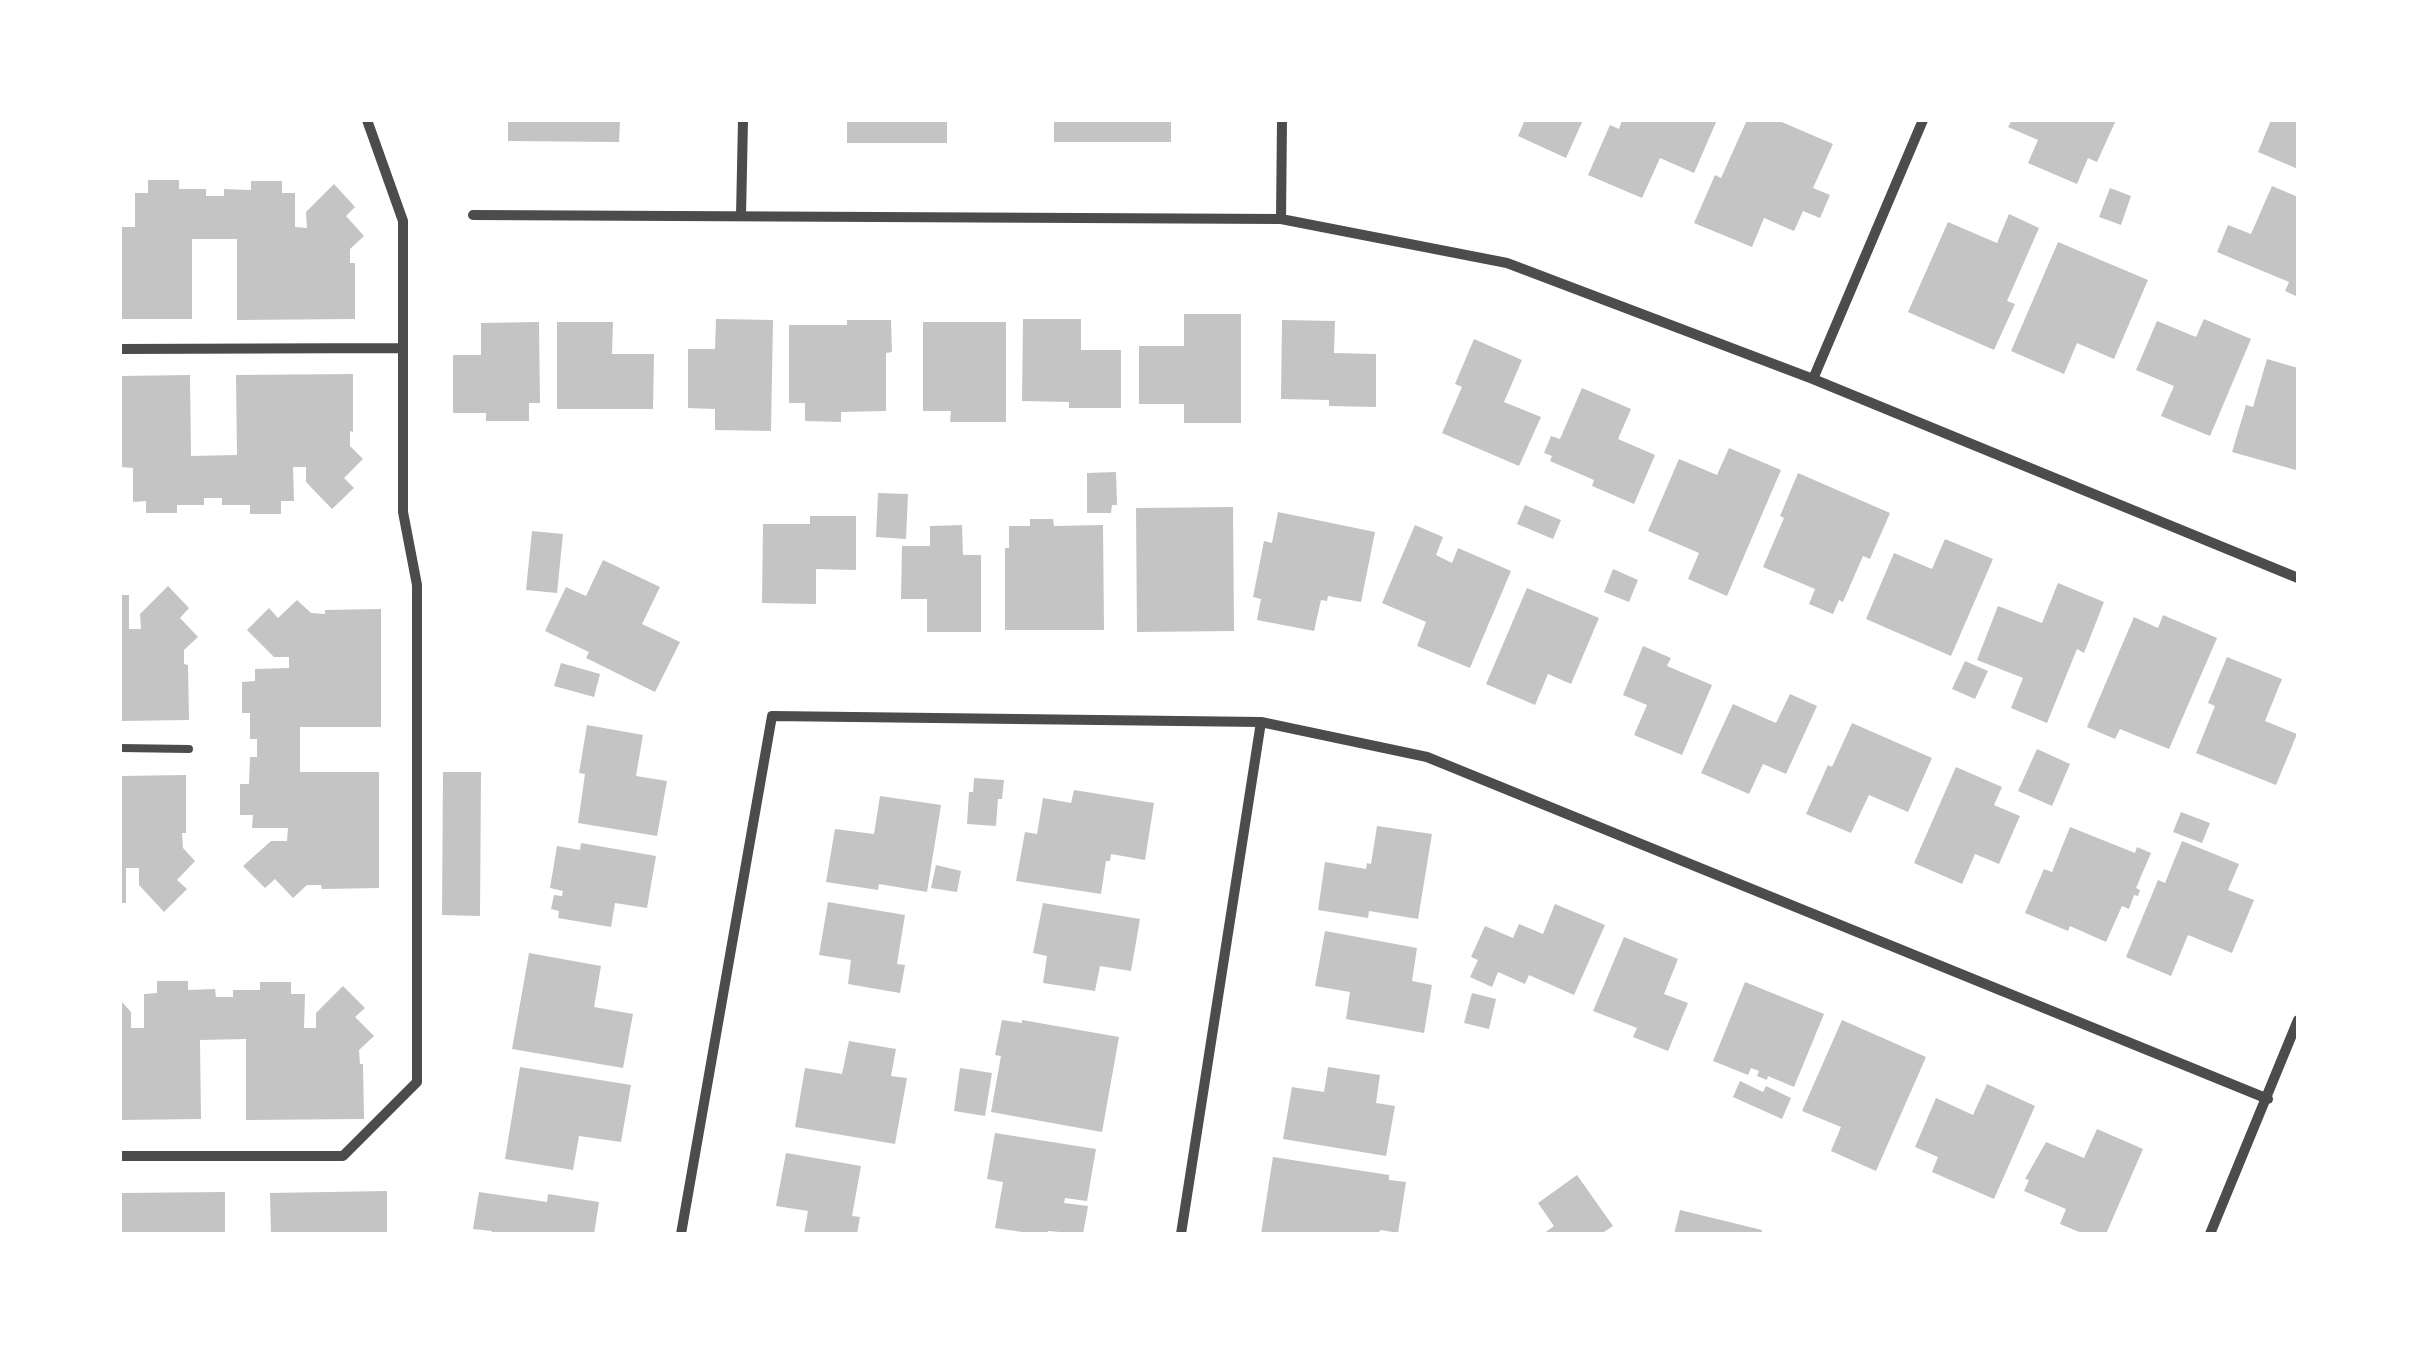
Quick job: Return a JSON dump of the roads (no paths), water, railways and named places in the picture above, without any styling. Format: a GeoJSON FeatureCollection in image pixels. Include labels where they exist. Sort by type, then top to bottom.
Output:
{"type":"FeatureCollection","features":[{"type":"Feature","properties":{"kind":"street"},"geometry":{"type":"LineString","coordinates":[[120,1156],[344,1156],[418,1082],[418,585],[404,512],[403,222],[367,120]]}},
{"type":"Feature","properties":{"kind":"street"},"geometry":{"type":"LineString","coordinates":[[741,216],[743,120]]}},
{"type":"Feature","properties":{"kind":"street"},"geometry":{"type":"LineString","coordinates":[[1282,120],[1282,219]]}},
{"type":"Feature","properties":{"kind":"street"},"geometry":{"type":"LineString","coordinates":[[1813,379],[1923,120]]}},
{"type":"Feature","properties":{"kind":"street"},"geometry":{"type":"LineString","coordinates":[[473,214],[1282,219],[1507,263],[1813,379],[2298,578]]}},
{"type":"Feature","properties":{"kind":"street"},"geometry":{"type":"LineString","coordinates":[[120,349],[403,348]]}},
{"type":"Feature","properties":{"kind":"street"},"geometry":{"type":"LineString","coordinates":[[681,1234],[772,716],[1261,722],[1427,757],[2268,1099]]}},
{"type":"Feature","properties":{"kind":"street"},"geometry":{"type":"LineString","coordinates":[[1181,1234],[1261,722]]}},
{"type":"Feature","properties":{"kind":"street"},"geometry":{"type":"LineString","coordinates":[[2210,1234],[2298,1020]]}},
{"type":"Feature","properties":{"kind":"lane"},"geometry":{"type":"LineString","coordinates":[[120,748],[189,748]]}}]}
